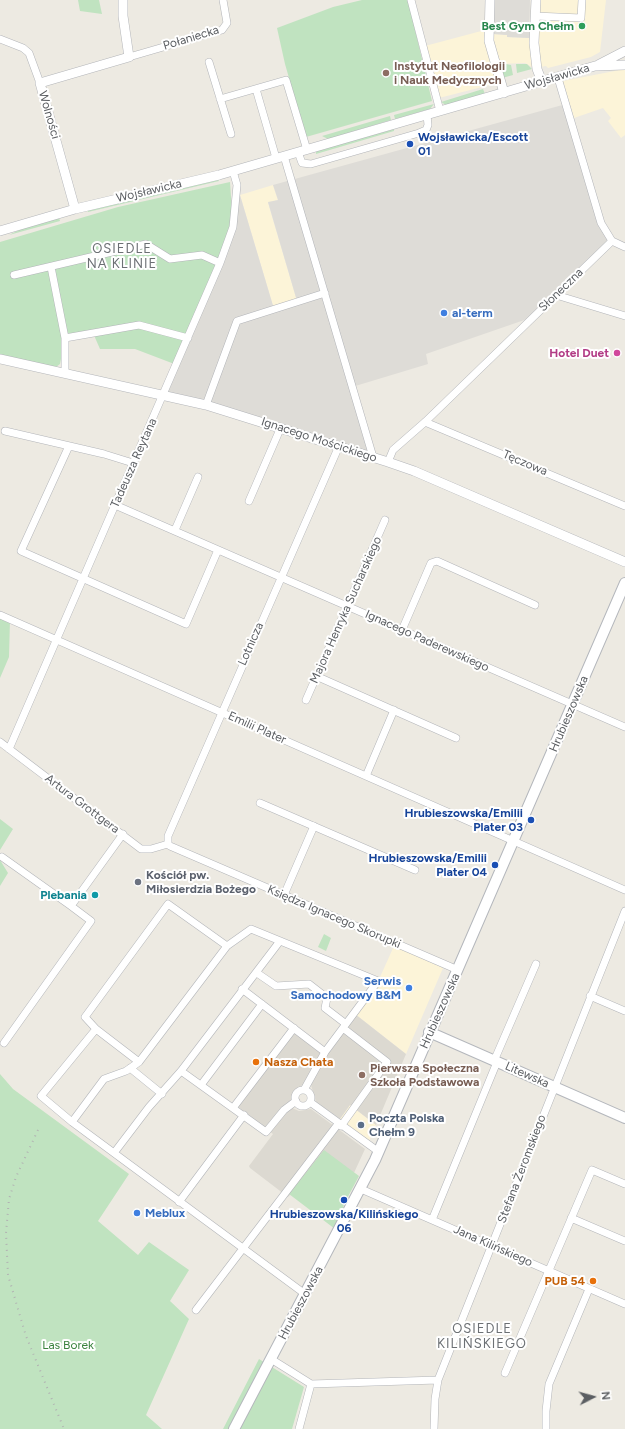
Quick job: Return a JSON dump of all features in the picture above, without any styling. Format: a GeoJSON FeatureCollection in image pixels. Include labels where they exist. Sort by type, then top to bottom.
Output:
{"type":"FeatureCollection","features":[{"type":"Feature","properties":{"kind":"main road","name":"Hrubieszowska"},"geometry":{"type":"LineString","coordinates":[[234,1429],[361,1189],[379,1152],[429,1032],[514,842],[625,583]]}},
{"type":"Feature","properties":{"kind":"main road","name":"Litewska"},"geometry":{"type":"LineString","coordinates":[[429,1032],[625,1118]]}},
{"type":"Feature","properties":{"kind":"street"},"geometry":{"type":"LineString","coordinates":[[123,0],[123,16],[129,57]]}},
{"type":"Feature","properties":{"kind":"street","name":"Połaniecka"},"geometry":{"type":"LineString","coordinates":[[40,83],[222,30],[227,22],[223,0]]}},
{"type":"Feature","properties":{"kind":"street"},"geometry":{"type":"LineString","coordinates":[[411,0],[426,64],[440,112]]}},
{"type":"Feature","properties":{"kind":"street"},"geometry":{"type":"LineString","coordinates":[[490,0],[489,41],[504,93]]}},
{"type":"Feature","properties":{"kind":"street"},"geometry":{"type":"LineString","coordinates":[[536,0],[534,43],[537,69],[542,82]]}},
{"type":"Feature","properties":{"kind":"street"},"geometry":{"type":"LineString","coordinates":[[535,16],[581,18],[582,0]]}},
{"type":"Feature","properties":{"kind":"street","name":"Wolności"},"geometry":{"type":"LineString","coordinates":[[0,39],[23,48],[29,53],[40,83],[75,209]]}},
{"type":"Feature","properties":{"kind":"street","name":"Wojsławicka"},"geometry":{"type":"LineString","coordinates":[[0,231],[75,209],[233,170],[440,112],[595,66],[625,51]]}},
{"type":"Feature","properties":{"kind":"street"},"geometry":{"type":"LineString","coordinates":[[209,62],[231,134]]}},
{"type":"Feature","properties":{"kind":"street","name":"Wojsławicka"},"geometry":{"type":"LineString","coordinates":[[595,66],[625,66]]}},
{"type":"Feature","properties":{"kind":"street"},"geometry":{"type":"LineString","coordinates":[[558,78],[601,223],[612,241],[625,247]]}},
{"type":"Feature","properties":{"kind":"street"},"geometry":{"type":"LineString","coordinates":[[220,99],[286,80],[302,151],[302,163],[311,164],[420,134],[426,130],[428,125],[427,115]]}},
{"type":"Feature","properties":{"kind":"street"},"geometry":{"type":"LineString","coordinates":[[256,89],[325,293],[373,457]]}},
{"type":"Feature","properties":{"kind":"street","name":"Tadeusza Reytana"},"geometry":{"type":"LineString","coordinates":[[9,749],[164,395],[220,263],[233,227],[237,185],[233,170]]}},
{"type":"Feature","properties":{"kind":"street","name":"Słoneczna"},"geometry":{"type":"LineString","coordinates":[[388,462],[393,450],[425,422],[612,241]]}},
{"type":"Feature","properties":{"kind":"street"},"geometry":{"type":"LineString","coordinates":[[14,275],[146,244],[170,259],[202,254],[220,263]]}},
{"type":"Feature","properties":{"kind":"street"},"geometry":{"type":"LineString","coordinates":[[51,267],[65,338],[65,373]]}},
{"type":"Feature","properties":{"kind":"street"},"geometry":{"type":"LineString","coordinates":[[206,405],[237,321],[325,293]]}},
{"type":"Feature","properties":{"kind":"street"},"geometry":{"type":"LineString","coordinates":[[556,295],[625,316]]}},
{"type":"Feature","properties":{"kind":"street"},"geometry":{"type":"LineString","coordinates":[[65,338],[139,325],[188,338]]}},
{"type":"Feature","properties":{"kind":"street","name":"Ignacego Mościckiego"},"geometry":{"type":"LineString","coordinates":[[0,358],[206,405],[281,427],[414,470],[625,562]]}},
{"type":"Feature","properties":{"kind":"street","name":"Tęczowa"},"geometry":{"type":"LineString","coordinates":[[425,422],[625,506]]}},
{"type":"Feature","properties":{"kind":"street"},"geometry":{"type":"LineString","coordinates":[[249,501],[281,427]]}},
{"type":"Feature","properties":{"kind":"street"},"geometry":{"type":"LineString","coordinates":[[5,431],[134,463]]}},
{"type":"Feature","properties":{"kind":"street"},"geometry":{"type":"LineString","coordinates":[[69,446],[21,551],[83,580],[186,624],[218,550]]}},
{"type":"Feature","properties":{"kind":"street","name":"Lotnicza"},"geometry":{"type":"LineString","coordinates":[[168,844],[168,836],[339,446]]}},
{"type":"Feature","properties":{"kind":"street"},"geometry":{"type":"LineString","coordinates":[[175,530],[198,477]]}},
{"type":"Feature","properties":{"kind":"street","name":"Ignacego Paderewskiego"},"geometry":{"type":"LineString","coordinates":[[116,504],[218,550],[625,727]]}},
{"type":"Feature","properties":{"kind":"street","name":"Majora Henryka Sucharskiego"},"geometry":{"type":"LineString","coordinates":[[306,700],[385,520]]}},
{"type":"Feature","properties":{"kind":"street"},"geometry":{"type":"LineString","coordinates":[[402,630],[431,563],[437,561],[535,605]]}},
{"type":"Feature","properties":{"kind":"street","name":"Emilii Plater"},"geometry":{"type":"LineString","coordinates":[[0,615],[56,641],[625,890]]}},
{"type":"Feature","properties":{"kind":"street"},"geometry":{"type":"LineString","coordinates":[[316,676],[456,738]]}},
{"type":"Feature","properties":{"kind":"street"},"geometry":{"type":"LineString","coordinates":[[366,776],[394,710]]}},
{"type":"Feature","properties":{"kind":"street","name":"Artura Grottgera"},"geometry":{"type":"LineString","coordinates":[[0,742],[141,849],[151,849],[168,844]]}},
{"type":"Feature","properties":{"kind":"street"},"geometry":{"type":"LineString","coordinates":[[260,803],[415,870]]}},
{"type":"Feature","properties":{"kind":"street"},"geometry":{"type":"LineString","coordinates":[[284,895],[314,826]]}},
{"type":"Feature","properties":{"kind":"street"},"geometry":{"type":"LineString","coordinates":[[71,906],[123,834]]}},
{"type":"Feature","properties":{"kind":"street","name":"Księdza Ignacego Skorupki"},"geometry":{"type":"LineString","coordinates":[[168,844],[458,970]]}},
{"type":"Feature","properties":{"kind":"street"},"geometry":{"type":"LineString","coordinates":[[2,857],[91,921],[4,1043]]}},
{"type":"Feature","properties":{"kind":"street"},"geometry":{"type":"LineString","coordinates":[[139,1062],[96,1029],[85,1017],[168,904],[227,946]]}},
{"type":"Feature","properties":{"kind":"street","name":"Stefana Żeromskiego"},"geometry":{"type":"LineString","coordinates":[[434,1429],[435,1399],[438,1380],[625,911]]}},
{"type":"Feature","properties":{"kind":"street"},"geometry":{"type":"LineString","coordinates":[[72,1122],[104,1079],[130,1068],[139,1062],[227,946],[251,929],[378,981],[325,1052],[304,1090],[297,1094],[296,1101],[284,1110],[266,1132],[181,1071]]}},
{"type":"Feature","properties":{"kind":"street"},"geometry":{"type":"LineString","coordinates":[[114,1153],[149,1108],[181,1071],[280,941]]}},
{"type":"Feature","properties":{"kind":"street"},"geometry":{"type":"LineString","coordinates":[[432,1220],[536,964]]}},
{"type":"Feature","properties":{"kind":"street"},"geometry":{"type":"LineString","coordinates":[[196,1310],[340,1125],[387,1062],[325,1008],[327,998],[309,984],[276,986],[257,973]]}},
{"type":"Feature","properties":{"kind":"street"},"geometry":{"type":"LineString","coordinates":[[242,989],[325,1052]]}},
{"type":"Feature","properties":{"kind":"street"},"geometry":{"type":"LineString","coordinates":[[590,996],[625,1011]]}},
{"type":"Feature","properties":{"kind":"street"},"geometry":{"type":"LineString","coordinates":[[201,1085],[262,1004]]}},
{"type":"Feature","properties":{"kind":"street"},"geometry":{"type":"LineString","coordinates":[[233,1108],[294,1028]]}},
{"type":"Feature","properties":{"kind":"street"},"geometry":{"type":"LineString","coordinates":[[96,1029],[41,1096],[72,1122],[243,1250],[305,1294]]}},
{"type":"Feature","properties":{"kind":"street"},"geometry":{"type":"LineString","coordinates":[[130,1068],[162,1094]]}},
{"type":"Feature","properties":{"kind":"street"},"geometry":{"type":"LineString","coordinates":[[304,1090],[310,1094],[310,1102]]}},
{"type":"Feature","properties":{"kind":"street"},"geometry":{"type":"LineString","coordinates":[[296,1101],[302,1105],[310,1102]]}},
{"type":"Feature","properties":{"kind":"street"},"geometry":{"type":"LineString","coordinates":[[310,1102],[379,1152]]}},
{"type":"Feature","properties":{"kind":"street"},"geometry":{"type":"LineString","coordinates":[[179,1202],[244,1115]]}},
{"type":"Feature","properties":{"kind":"street"},"geometry":{"type":"LineString","coordinates":[[506,1373],[592,1170],[625,1184]]}},
{"type":"Feature","properties":{"kind":"street","name":"Jana Kilińskiego"},"geometry":{"type":"LineString","coordinates":[[361,1189],[625,1304]]}},
{"type":"Feature","properties":{"kind":"street"},"geometry":{"type":"LineString","coordinates":[[571,1218],[625,1241]]}},
{"type":"Feature","properties":{"kind":"street"},"geometry":{"type":"LineString","coordinates":[[546,1429],[549,1384],[589,1288]]}},
{"type":"Feature","properties":{"kind":"street"},"geometry":{"type":"LineString","coordinates":[[272,1359],[311,1384],[438,1380]]}},
{"type":"Feature","properties":{"kind":"street"},"geometry":{"type":"LineString","coordinates":[[299,1429],[311,1384]]}},
{"type":"Feature","properties":{"kind":"shaded area"},"geometry":{"type":"Polygon","coordinates":[[[494,0],[530,0],[529,38],[507,37],[507,35],[493,34],[494,0]]]}},
{"type":"Feature","properties":{"kind":"shaded area"},"geometry":{"type":"Polygon","coordinates":[[[538,0],[606,0],[600,52],[591,57],[548,68],[546,66],[540,67],[537,41],[538,0]]]}},
{"type":"Feature","properties":{"kind":"shaded area"},"geometry":{"type":"Polygon","coordinates":[[[485,30],[496,79],[492,81],[490,85],[439,98],[425,46],[485,30]]]}},
{"type":"Feature","properties":{"kind":"shaded area"},"geometry":{"type":"Polygon","coordinates":[[[493,34],[507,35],[507,37],[529,38],[532,67],[525,63],[500,64],[493,47],[493,34]]]}},
{"type":"Feature","properties":{"kind":"shaded area"},"geometry":{"type":"Polygon","coordinates":[[[625,69],[625,135],[621,138],[608,121],[611,118],[603,108],[574,118],[563,81],[625,69]]]}},
{"type":"Feature","properties":{"kind":"shaded area"},"geometry":{"type":"Polygon","coordinates":[[[566,104],[601,222],[612,241],[533,317],[426,354],[428,364],[352,387],[373,457],[164,395],[220,263],[237,185],[274,309],[297,301],[268,202],[278,200],[273,185],[566,104]]]}},
{"type":"Feature","properties":{"kind":"shaded area"},"geometry":{"type":"Polygon","coordinates":[[[273,185],[278,200],[268,203],[297,301],[274,309],[240,195],[273,185]]]}},
{"type":"Feature","properties":{"kind":"shaded area"},"geometry":{"type":"Polygon","coordinates":[[[394,946],[443,968],[406,1054],[355,1014],[376,986],[394,946]]]}},
{"type":"Feature","properties":{"kind":"shaded area"},"geometry":{"type":"Polygon","coordinates":[[[355,1014],[406,1054],[376,1125],[350,1105],[340,1119],[316,1102],[311,1085],[302,1085],[290,1101],[292,1108],[299,1111],[311,1109],[365,1149],[347,1188],[290,1195],[288,1197],[250,1168],[249,1166],[273,1134],[237,1106],[295,1029],[326,1052],[355,1014]]]}},
{"type":"Feature","properties":{"kind":"shaded area"},"geometry":{"type":"Polygon","coordinates":[[[350,1105],[376,1125],[369,1141],[340,1119],[350,1105]]]}},
{"type":"Feature","properties":{"kind":"green space"},"geometry":{"type":"Polygon","coordinates":[[[78,0],[99,0],[102,14],[80,11],[78,0]]]}},
{"type":"Feature","properties":{"kind":"green space"},"geometry":{"type":"Polygon","coordinates":[[[362,0],[408,0],[432,101],[306,137],[285,64],[277,28],[333,7],[362,0]]]}},
{"type":"Feature","properties":{"kind":"green space"},"geometry":{"type":"Polygon","coordinates":[[[501,63],[511,65],[513,75],[502,78],[501,63]]]}},
{"type":"Feature","properties":{"kind":"green space"},"geometry":{"type":"Polygon","coordinates":[[[516,64],[527,64],[532,69],[517,73],[516,64]]]}},
{"type":"Feature","properties":{"kind":"green space"},"geometry":{"type":"Polygon","coordinates":[[[483,89],[485,94],[446,105],[441,102],[483,89]]]}},
{"type":"Feature","properties":{"kind":"green space"},"geometry":{"type":"Polygon","coordinates":[[[434,104],[430,109],[395,119],[394,115],[434,104]]]}},
{"type":"Feature","properties":{"kind":"green space"},"geometry":{"type":"Polygon","coordinates":[[[390,116],[391,120],[328,139],[322,136],[390,116]]]}},
{"type":"Feature","properties":{"kind":"green space"},"geometry":{"type":"Polygon","coordinates":[[[394,129],[394,131],[316,154],[316,151],[394,129]]]}},
{"type":"Feature","properties":{"kind":"green space"},"geometry":{"type":"Polygon","coordinates":[[[218,179],[219,181],[88,212],[87,210],[218,179]]]}},
{"type":"Feature","properties":{"kind":"green space"},"geometry":{"type":"Polygon","coordinates":[[[230,182],[233,227],[177,365],[135,349],[100,349],[93,333],[65,338],[60,364],[56,367],[0,355],[0,242],[118,207],[230,182]]]}},
{"type":"Feature","properties":{"kind":"green space"},"geometry":{"type":"Polygon","coordinates":[[[59,218],[60,221],[9,235],[21,229],[59,218]]]}},
{"type":"Feature","properties":{"kind":"green space"},"geometry":{"type":"Polygon","coordinates":[[[0,615],[10,620],[9,657],[0,678],[0,615]]]}},
{"type":"Feature","properties":{"kind":"green space"},"geometry":{"type":"Polygon","coordinates":[[[0,819],[13,829],[0,850],[0,819]]]}},
{"type":"Feature","properties":{"kind":"green space"},"geometry":{"type":"Polygon","coordinates":[[[0,860],[8,873],[0,886],[0,860]]]}},
{"type":"Feature","properties":{"kind":"green space"},"geometry":{"type":"Polygon","coordinates":[[[324,934],[331,938],[326,951],[318,947],[324,934]]]}},
{"type":"Feature","properties":{"kind":"green space","name":"Las Borek"},"geometry":{"type":"Polygon","coordinates":[[[0,1074],[13,1089],[129,1174],[98,1221],[138,1255],[149,1242],[189,1270],[170,1301],[189,1319],[146,1415],[162,1429],[0,1429],[0,1074]]]}},
{"type":"Feature","properties":{"kind":"green space"},"geometry":{"type":"Polygon","coordinates":[[[324,1150],[359,1176],[344,1204],[341,1217],[335,1229],[289,1194],[324,1150]]]}},
{"type":"Feature","properties":{"kind":"green space"},"geometry":{"type":"Polygon","coordinates":[[[259,1359],[304,1387],[292,1429],[223,1429],[259,1359]]]}},
{"type":"Feature","properties":{"kind":"railway"},"geometry":{"type":"LineString","coordinates":[[38,1130],[16,1177],[9,1199],[6,1233],[8,1275],[26,1336],[64,1429]]}},
{"type":"Feature","properties":{"kind":"place","name":"Best Gym Chełm"},"geometry":{"type":"Point","coordinates":[582,26]}},
{"type":"Feature","properties":{"kind":"place","name":"Instytut Neofilologii i Nauk Medycznych"},"geometry":{"type":"Point","coordinates":[386,73]}},
{"type":"Feature","properties":{"kind":"place","name":"Wojsławicka/Escott 01"},"geometry":{"type":"Point","coordinates":[410,144]}},
{"type":"Feature","properties":{"kind":"place","name":"al-term"},"geometry":{"type":"Point","coordinates":[444,313]}},
{"type":"Feature","properties":{"kind":"place","name":"Hotel Duet"},"geometry":{"type":"Point","coordinates":[617,353]}},
{"type":"Feature","properties":{"kind":"place","name":"Hrubieszowska/Emilii Plater 03"},"geometry":{"type":"Point","coordinates":[531,820]}},
{"type":"Feature","properties":{"kind":"place","name":"Hrubieszowska/Emilii Plater 04"},"geometry":{"type":"Point","coordinates":[495,865]}},
{"type":"Feature","properties":{"kind":"place","name":"Kościół pw. Miłosierdzia Bożego"},"geometry":{"type":"Point","coordinates":[138,882]}},
{"type":"Feature","properties":{"kind":"place","name":"Plebania"},"geometry":{"type":"Point","coordinates":[95,895]}},
{"type":"Feature","properties":{"kind":"place","name":"Serwis Samochodowy B&M"},"geometry":{"type":"Point","coordinates":[409,988]}},
{"type":"Feature","properties":{"kind":"place","name":"Nasza Chata"},"geometry":{"type":"Point","coordinates":[256,1062]}},
{"type":"Feature","properties":{"kind":"place","name":"Pierwsza Społeczna Szkoła Podstawowa"},"geometry":{"type":"Point","coordinates":[362,1075]}},
{"type":"Feature","properties":{"kind":"place","name":"Poczta Polska Chełm 9"},"geometry":{"type":"Point","coordinates":[361,1125]}},
{"type":"Feature","properties":{"kind":"place","name":"Hrubieszowska/Kilińskiego 06"},"geometry":{"type":"Point","coordinates":[344,1200]}},
{"type":"Feature","properties":{"kind":"place","name":"Meblux"},"geometry":{"type":"Point","coordinates":[137,1213]}},
{"type":"Feature","properties":{"kind":"place","name":"PUB 54"},"geometry":{"type":"Point","coordinates":[593,1281]}},
{"type":"Feature","properties":{"kind":"district","name":"OSIEDLE NA KLINIE"},"geometry":{"type":"Point","coordinates":[122,256]}},
{"type":"Feature","properties":{"kind":"district","name":"OSIEDLE KILIŃSKIEGO"},"geometry":{"type":"Point","coordinates":[482,1336]}}]}
